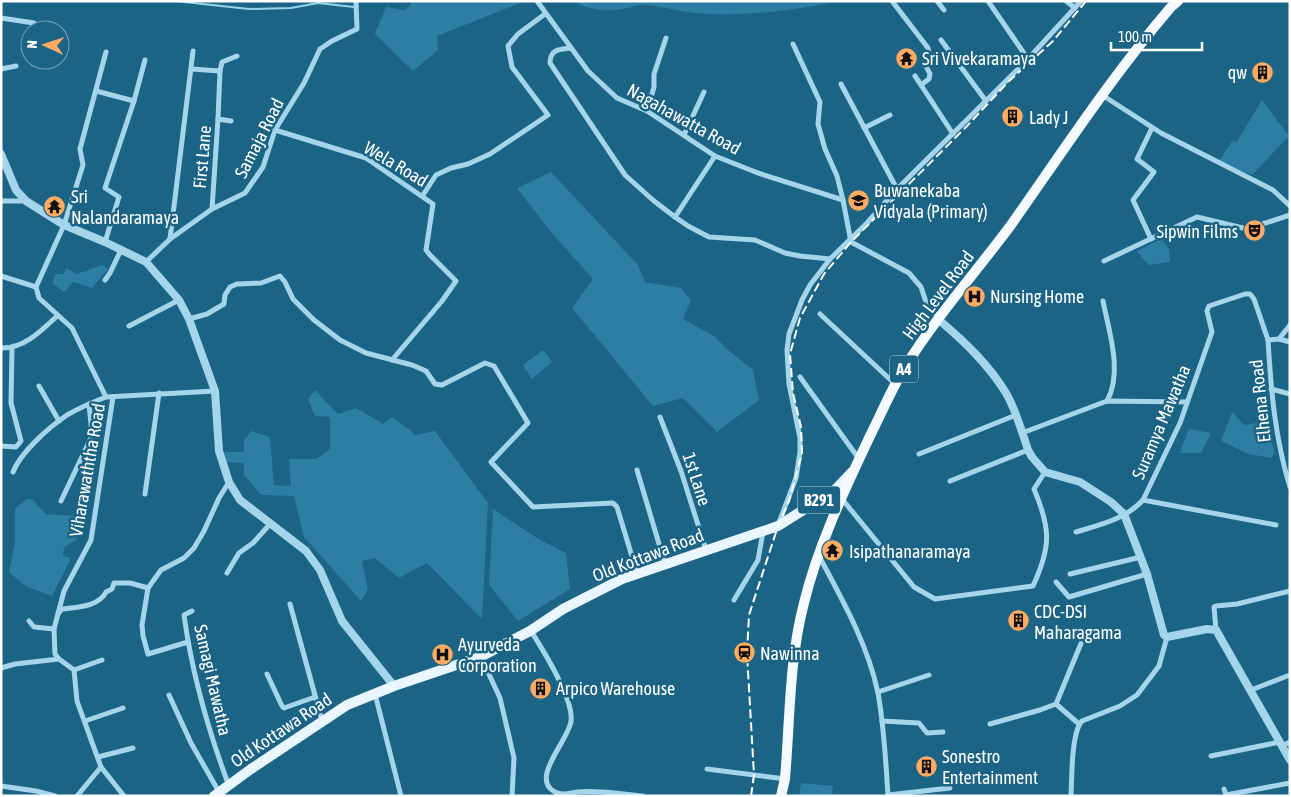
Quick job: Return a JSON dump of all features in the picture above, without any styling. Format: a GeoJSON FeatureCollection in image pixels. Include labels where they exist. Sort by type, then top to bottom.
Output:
{"type":"FeatureCollection","features":[{"type":"Feature","properties":{"kind":"highway","name":"High Level Road"},"geometry":{"type":"LineString","coordinates":[[781,796],[785,779],[791,684],[797,632],[804,600],[818,556],[854,470],[895,384],[914,353],[1009,226],[1102,94],[1175,3]]}},
{"type":"Feature","properties":{"kind":"main road","name":"Old Kottawa Road"},"geometry":{"type":"LineString","coordinates":[[217,794],[347,705],[394,686],[480,657],[530,630],[562,609],[622,579],[777,527],[835,490],[854,470]]}},
{"type":"Feature","properties":{"kind":"street","name":"Samaja Road"},"geometry":{"type":"LineString","coordinates":[[146,262],[170,238],[212,209],[245,193],[262,167],[275,130],[304,84],[320,49],[332,40],[357,29],[356,1]]}},
{"type":"Feature","properties":{"kind":"street","name":"Nagahawatta Road"},"geometry":{"type":"LineString","coordinates":[[537,1],[588,71],[617,98],[647,111],[715,156],[758,173],[843,200]]}},
{"type":"Feature","properties":{"kind":"street"},"geometry":{"type":"LineString","coordinates":[[892,1],[928,48],[929,54],[925,57],[924,62],[930,74],[929,79],[921,85]]}},
{"type":"Feature","properties":{"kind":"street"},"geometry":{"type":"LineString","coordinates":[[937,1],[944,10]]}},
{"type":"Feature","properties":{"kind":"street"},"geometry":{"type":"LineString","coordinates":[[988,1],[1028,59]]}},
{"type":"Feature","properties":{"kind":"street"},"geometry":{"type":"LineString","coordinates":[[1066,1],[1075,8]]}},
{"type":"Feature","properties":{"kind":"street"},"geometry":{"type":"LineString","coordinates":[[777,527],[796,478],[800,452],[800,438],[789,384],[787,350],[789,334],[806,292],[830,259],[897,189],[1028,59],[1081,1]]}},
{"type":"Feature","properties":{"kind":"street"},"geometry":{"type":"LineString","coordinates":[[423,195],[436,175],[490,154],[548,115],[512,67],[508,46],[518,34],[545,14]]}},
{"type":"Feature","properties":{"kind":"street"},"geometry":{"type":"LineString","coordinates":[[1,18],[20,21]]}},
{"type":"Feature","properties":{"kind":"street"},"geometry":{"type":"LineString","coordinates":[[647,111],[654,87],[654,74],[666,38]]}},
{"type":"Feature","properties":{"kind":"street"},"geometry":{"type":"LineString","coordinates":[[942,40],[986,101]]}},
{"type":"Feature","properties":{"kind":"street"},"geometry":{"type":"LineString","coordinates":[[793,44],[820,102],[818,124],[825,148],[837,176],[851,242],[913,277],[921,287],[926,302],[939,320],[972,348],[1007,394],[1028,450],[1046,472],[1080,482],[1111,502],[1124,514],[1147,574],[1164,634],[1167,637]]}},
{"type":"Feature","properties":{"kind":"street"},"geometry":{"type":"LineString","coordinates":[[571,48],[559,49],[553,52],[550,56],[550,62],[625,175],[654,201],[688,226],[709,237],[755,240],[784,252],[800,256],[830,259]]}},
{"type":"Feature","properties":{"kind":"street"},"geometry":{"type":"LineString","coordinates":[[170,238],[193,51]]}},
{"type":"Feature","properties":{"kind":"street"},"geometry":{"type":"LineString","coordinates":[[106,52],[80,148],[83,166],[64,225],[36,287],[38,298],[72,328],[106,397]]}},
{"type":"Feature","properties":{"kind":"street"},"geometry":{"type":"LineString","coordinates":[[218,119],[222,62],[237,56]]}},
{"type":"Feature","properties":{"kind":"street"},"geometry":{"type":"LineString","coordinates":[[106,242],[119,197],[105,188],[145,60]]}},
{"type":"Feature","properties":{"kind":"street"},"geometry":{"type":"LineString","coordinates":[[1,69],[16,66]]}},
{"type":"Feature","properties":{"kind":"street"},"geometry":{"type":"LineString","coordinates":[[191,69],[220,71]]}},
{"type":"Feature","properties":{"kind":"street"},"geometry":{"type":"LineString","coordinates":[[915,76],[953,134]]}},
{"type":"Feature","properties":{"kind":"street"},"geometry":{"type":"LineString","coordinates":[[841,84],[897,189]]}},
{"type":"Feature","properties":{"kind":"street"},"geometry":{"type":"LineString","coordinates":[[96,91],[134,100]]}},
{"type":"Feature","properties":{"kind":"street"},"geometry":{"type":"LineString","coordinates":[[684,135],[704,92]]}},
{"type":"Feature","properties":{"kind":"street"},"geometry":{"type":"LineString","coordinates":[[1102,94],[1152,128],[1273,190],[1290,206]]}},
{"type":"Feature","properties":{"kind":"street"},"geometry":{"type":"LineString","coordinates":[[864,128],[890,115]]}},
{"type":"Feature","properties":{"kind":"street","name":"First Lane"},"geometry":{"type":"LineString","coordinates":[[212,209],[218,119],[231,121]]}},
{"type":"Feature","properties":{"kind":"street"},"geometry":{"type":"LineString","coordinates":[[1151,240],[1133,200],[1154,172],[1137,159],[1152,128]]}},
{"type":"Feature","properties":{"kind":"street","name":"Wela Road"},"geometry":{"type":"LineString","coordinates":[[275,130],[366,158],[423,195],[433,204],[426,250],[456,281],[442,302],[392,360]]}},
{"type":"Feature","properties":{"kind":"street"},"geometry":{"type":"LineString","coordinates":[[675,216],[715,156]]}},
{"type":"Feature","properties":{"kind":"street"},"geometry":{"type":"LineString","coordinates":[[2,158],[16,190],[26,201],[64,225],[106,242],[146,262],[180,300],[189,319],[215,391],[219,450],[229,482],[240,500],[306,551],[320,570],[342,621],[394,686]]}},
{"type":"Feature","properties":{"kind":"street"},"geometry":{"type":"LineString","coordinates":[[1,201],[26,201]]}},
{"type":"Feature","properties":{"kind":"street"},"geometry":{"type":"LineString","coordinates":[[1104,261],[1197,217],[1247,229],[1290,215]]}},
{"type":"Feature","properties":{"kind":"street"},"geometry":{"type":"LineString","coordinates":[[105,280],[121,250]]}},
{"type":"Feature","properties":{"kind":"street"},"geometry":{"type":"LineString","coordinates":[[1,276],[36,287]]}},
{"type":"Feature","properties":{"kind":"street"},"geometry":{"type":"LineString","coordinates":[[189,319],[208,314],[224,304],[225,295],[230,287],[237,284],[261,283],[280,276],[293,299],[314,320],[334,335],[366,353],[412,365],[426,371],[436,384],[442,385],[485,363],[494,366],[528,423],[491,462],[533,507],[612,503],[616,507],[637,573]]}},
{"type":"Feature","properties":{"kind":"street","name":"Suramya Mawatha"},"geometry":{"type":"LineString","coordinates":[[1076,532],[1112,521],[1137,507],[1143,500],[1180,423],[1212,332],[1207,311],[1210,306],[1250,294],[1254,299],[1268,340]]}},
{"type":"Feature","properties":{"kind":"street"},"geometry":{"type":"LineString","coordinates":[[129,326],[180,300]]}},
{"type":"Feature","properties":{"kind":"street"},"geometry":{"type":"LineString","coordinates":[[1103,301],[1115,378],[1108,402]]}},
{"type":"Feature","properties":{"kind":"street"},"geometry":{"type":"LineString","coordinates":[[820,314],[895,384]]}},
{"type":"Feature","properties":{"kind":"street"},"geometry":{"type":"LineString","coordinates":[[1,348],[12,348],[37,335],[57,316]]}},
{"type":"Feature","properties":{"kind":"street","name":"Elhena Road"},"geometry":{"type":"LineString","coordinates":[[1290,325],[1279,339],[1268,340],[1271,389],[1281,458],[1290,487]]}},
{"type":"Feature","properties":{"kind":"street"},"geometry":{"type":"LineString","coordinates":[[1279,339],[1290,342]]}},
{"type":"Feature","properties":{"kind":"street"},"geometry":{"type":"LineString","coordinates":[[1,446],[16,447],[22,441],[11,404],[12,348]]}},
{"type":"Feature","properties":{"kind":"street"},"geometry":{"type":"LineString","coordinates":[[800,377],[859,459]]}},
{"type":"Feature","properties":{"kind":"street"},"geometry":{"type":"LineString","coordinates":[[39,386],[59,421]]}},
{"type":"Feature","properties":{"kind":"street"},"geometry":{"type":"LineString","coordinates":[[1271,389],[1290,394]]}},
{"type":"Feature","properties":{"kind":"street"},"geometry":{"type":"LineString","coordinates":[[12,472],[28,449],[59,421],[106,397],[215,391]]}},
{"type":"Feature","properties":{"kind":"street"},"geometry":{"type":"LineString","coordinates":[[145,494],[159,393]]}},
{"type":"Feature","properties":{"kind":"street","name":"Viharawaththa Road"},"geometry":{"type":"LineString","coordinates":[[59,659],[56,654],[54,629],[56,616],[64,590],[92,540],[113,397]]}},
{"type":"Feature","properties":{"kind":"street"},"geometry":{"type":"LineString","coordinates":[[1022,433],[1108,402],[1186,402]]}},
{"type":"Feature","properties":{"kind":"street"},"geometry":{"type":"LineString","coordinates":[[61,501],[92,434],[89,404]]}},
{"type":"Feature","properties":{"kind":"street"},"geometry":{"type":"LineString","coordinates":[[919,454],[1016,415]]}},
{"type":"Feature","properties":{"kind":"street","name":"1st Lane"},"geometry":{"type":"LineString","coordinates":[[660,418],[682,471],[706,550]]}},
{"type":"Feature","properties":{"kind":"street"},"geometry":{"type":"LineString","coordinates":[[950,481],[1028,450]]}},
{"type":"Feature","properties":{"kind":"street"},"geometry":{"type":"LineString","coordinates":[[637,470],[665,564]]}},
{"type":"Feature","properties":{"kind":"street"},"geometry":{"type":"LineString","coordinates":[[842,499],[914,587],[935,598],[1033,586],[1043,564],[1048,534],[1043,509],[1034,489],[1046,472]]}},
{"type":"Feature","properties":{"kind":"street"},"geometry":{"type":"LineString","coordinates":[[188,642],[148,654],[142,625],[148,588],[161,570],[184,558],[194,548],[229,482]]}},
{"type":"Feature","properties":{"kind":"street"},"geometry":{"type":"LineString","coordinates":[[1143,500],[1276,525]]}},
{"type":"Feature","properties":{"kind":"street"},"geometry":{"type":"LineString","coordinates":[[227,573],[239,553],[253,543],[270,524]]}},
{"type":"Feature","properties":{"kind":"street"},"geometry":{"type":"LineString","coordinates":[[734,600],[758,560],[763,532]]}},
{"type":"Feature","properties":{"kind":"street"},"geometry":{"type":"LineString","coordinates":[[818,556],[852,618],[878,692],[888,795],[950,788]]}},
{"type":"Feature","properties":{"kind":"street"},"geometry":{"type":"LineString","coordinates":[[1070,574],[1141,557]]}},
{"type":"Feature","properties":{"kind":"street"},"geometry":{"type":"LineString","coordinates":[[1056,582],[1069,597],[1147,574]]}},
{"type":"Feature","properties":{"kind":"street"},"geometry":{"type":"LineString","coordinates":[[56,616],[62,609],[80,607],[96,602],[112,589],[114,583],[130,583],[148,588]]}},
{"type":"Feature","properties":{"kind":"street"},"geometry":{"type":"LineString","coordinates":[[1290,591],[1237,604],[1216,606],[1214,608],[1216,630],[1290,760]]}},
{"type":"Feature","properties":{"kind":"street"},"geometry":{"type":"LineString","coordinates":[[290,604],[322,721]]}},
{"type":"Feature","properties":{"kind":"street","name":"Samagi Mawatha"},"geometry":{"type":"LineString","coordinates":[[192,611],[184,615],[188,642],[200,697],[215,749],[229,786]]}},
{"type":"Feature","properties":{"kind":"street"},"geometry":{"type":"LineString","coordinates":[[30,621],[34,627],[54,629]]}},
{"type":"Feature","properties":{"kind":"street"},"geometry":{"type":"LineString","coordinates":[[1167,637],[1207,629],[1216,630]]}},
{"type":"Feature","properties":{"kind":"street"},"geometry":{"type":"LineString","coordinates":[[530,630],[545,653],[560,683],[570,707],[572,719],[569,731],[546,772],[546,782],[550,788],[556,792],[571,795],[577,792],[643,796]]}},
{"type":"Feature","properties":{"kind":"street"},"geometry":{"type":"LineString","coordinates":[[1071,796],[1075,736],[1079,724],[1082,721],[1120,706],[1137,696],[1159,666],[1167,637]]}},
{"type":"Feature","properties":{"kind":"street"},"geometry":{"type":"LineString","coordinates":[[990,724],[1056,704],[1082,641]]}},
{"type":"Feature","properties":{"kind":"street"},"geometry":{"type":"LineString","coordinates":[[480,657],[500,698],[514,758],[512,796]]}},
{"type":"Feature","properties":{"kind":"street"},"geometry":{"type":"LineString","coordinates":[[1,668],[15,664],[59,659],[74,670],[77,701],[86,721],[101,767],[124,796]]}},
{"type":"Feature","properties":{"kind":"street"},"geometry":{"type":"LineString","coordinates":[[74,670],[102,660]]}},
{"type":"Feature","properties":{"kind":"street"},"geometry":{"type":"LineString","coordinates":[[267,674],[284,708],[315,697]]}},
{"type":"Feature","properties":{"kind":"street"},"geometry":{"type":"LineString","coordinates":[[878,692],[929,675]]}},
{"type":"Feature","properties":{"kind":"street"},"geometry":{"type":"LineString","coordinates":[[1251,690],[1290,675]]}},
{"type":"Feature","properties":{"kind":"street"},"geometry":{"type":"LineString","coordinates":[[375,694],[401,796]]}},
{"type":"Feature","properties":{"kind":"street"},"geometry":{"type":"LineString","coordinates":[[169,695],[217,794]]}},
{"type":"Feature","properties":{"kind":"street"},"geometry":{"type":"LineString","coordinates":[[1056,704],[1079,724]]}},
{"type":"Feature","properties":{"kind":"street"},"geometry":{"type":"LineString","coordinates":[[86,721],[123,708]]}},
{"type":"Feature","properties":{"kind":"street"},"geometry":{"type":"LineString","coordinates":[[882,721],[919,723],[927,733],[943,732]]}},
{"type":"Feature","properties":{"kind":"street"},"geometry":{"type":"LineString","coordinates":[[1211,756],[1290,742]]}},
{"type":"Feature","properties":{"kind":"street"},"geometry":{"type":"LineString","coordinates":[[98,757],[133,748]]}},
{"type":"Feature","properties":{"kind":"street"},"geometry":{"type":"LineString","coordinates":[[77,796],[101,767]]}},
{"type":"Feature","properties":{"kind":"street"},"geometry":{"type":"LineString","coordinates":[[707,769],[785,779]]}},
{"type":"Feature","properties":{"kind":"street"},"geometry":{"type":"LineString","coordinates":[[1224,788],[1226,795],[1290,783]]}},
{"type":"Feature","properties":{"kind":"street"},"geometry":{"type":"LineString","coordinates":[[1,786],[55,796]]}},
{"type":"Feature","properties":{"kind":"shaded area"},"geometry":{"type":"Polygon","coordinates":[[[410,1],[525,1],[437,36],[438,50],[413,71],[375,34],[386,7],[404,10],[411,5],[410,1]]]}},
{"type":"Feature","properties":{"kind":"shaded area"},"geometry":{"type":"Polygon","coordinates":[[[574,1],[836,1],[820,5],[747,14],[711,14],[642,5],[604,10],[591,8],[574,1]]]}},
{"type":"Feature","properties":{"kind":"shaded area"},"geometry":{"type":"Polygon","coordinates":[[[1262,100],[1289,136],[1252,175],[1219,161],[1232,141],[1237,142],[1262,100]]]}},
{"type":"Feature","properties":{"kind":"shaded area"},"geometry":{"type":"Polygon","coordinates":[[[551,172],[638,265],[645,282],[681,288],[691,300],[683,319],[714,336],[753,370],[759,400],[717,432],[683,398],[653,406],[572,308],[593,279],[551,232],[517,188],[551,172]]]}},
{"type":"Feature","properties":{"kind":"shaded area"},"geometry":{"type":"Polygon","coordinates":[[[1161,239],[1169,249],[1170,262],[1148,265],[1137,251],[1161,239]]]}},
{"type":"Feature","properties":{"kind":"shaded area"},"geometry":{"type":"Polygon","coordinates":[[[102,265],[108,269],[92,288],[73,282],[64,292],[53,284],[55,274],[64,274],[66,268],[77,274],[102,265]]]}},
{"type":"Feature","properties":{"kind":"shaded area"},"geometry":{"type":"Polygon","coordinates":[[[543,350],[552,362],[532,379],[523,365],[543,350]]]}},
{"type":"Feature","properties":{"kind":"shaded area"},"geometry":{"type":"Polygon","coordinates":[[[315,390],[338,414],[356,408],[383,424],[392,417],[416,435],[435,431],[488,503],[482,619],[427,563],[399,578],[375,558],[362,561],[368,590],[361,601],[304,537],[294,496],[261,495],[244,475],[244,463],[224,462],[221,452],[244,452],[244,441],[251,431],[270,437],[274,485],[291,486],[289,459],[316,459],[330,449],[330,417],[315,416],[308,399],[315,390]]]}},
{"type":"Feature","properties":{"kind":"shaded area"},"geometry":{"type":"Polygon","coordinates":[[[1232,412],[1244,425],[1257,423],[1267,428],[1275,453],[1271,458],[1249,454],[1221,441],[1232,412]]]}},
{"type":"Feature","properties":{"kind":"shaded area"},"geometry":{"type":"Polygon","coordinates":[[[1189,429],[1211,433],[1201,453],[1180,453],[1189,429]]]}},
{"type":"Feature","properties":{"kind":"shaded area"},"geometry":{"type":"Polygon","coordinates":[[[27,499],[32,499],[46,514],[75,516],[79,528],[76,540],[64,547],[63,556],[71,558],[52,596],[27,587],[9,572],[15,542],[15,508],[27,499]]]}},
{"type":"Feature","properties":{"kind":"shaded area"},"geometry":{"type":"Polygon","coordinates":[[[493,509],[537,538],[566,553],[570,589],[518,621],[489,585],[493,509]]]}},
{"type":"Feature","properties":{"kind":"shaded area"},"geometry":{"type":"Polygon","coordinates":[[[801,783],[833,786],[832,796],[799,796],[801,783]]]}},
{"type":"Feature","properties":{"kind":"waterway"},"geometry":{"type":"LineString","coordinates":[[175,1],[249,9],[291,8],[318,3],[354,7]]}},
{"type":"Feature","properties":{"kind":"railway"},"geometry":{"type":"LineString","coordinates":[[751,796],[754,775],[747,654],[749,615],[778,526],[789,501],[802,453],[801,427],[793,393],[790,354],[800,318],[824,274],[851,242],[967,126],[1008,82],[1053,41],[1086,1]]}},
{"type":"Feature","properties":{"kind":"place","name":"Sri Vivekaramaya"},"geometry":{"type":"Point","coordinates":[906,58]}},
{"type":"Feature","properties":{"kind":"place","name":"qw"},"geometry":{"type":"Point","coordinates":[1263,72]}},
{"type":"Feature","properties":{"kind":"place","name":"Lady J"},"geometry":{"type":"Point","coordinates":[1013,117]}},
{"type":"Feature","properties":{"kind":"place","name":"Buwanekaba Vidyala (Primary)"},"geometry":{"type":"Point","coordinates":[858,200]}},
{"type":"Feature","properties":{"kind":"place","name":"Sri Nalandaramaya"},"geometry":{"type":"Point","coordinates":[55,206]}},
{"type":"Feature","properties":{"kind":"place","name":"Sipwin Films"},"geometry":{"type":"Point","coordinates":[1254,231]}},
{"type":"Feature","properties":{"kind":"place","name":"Nursing Home"},"geometry":{"type":"Point","coordinates":[974,296]}},
{"type":"Feature","properties":{"kind":"place","name":"Isipathanaramaya"},"geometry":{"type":"Point","coordinates":[833,551]}},
{"type":"Feature","properties":{"kind":"place","name":"CDC-DSI Maharagama"},"geometry":{"type":"Point","coordinates":[1018,621]}},
{"type":"Feature","properties":{"kind":"place","name":"Nawinna"},"geometry":{"type":"Point","coordinates":[744,653]}},
{"type":"Feature","properties":{"kind":"place","name":"Ayurveda Corporation"},"geometry":{"type":"Point","coordinates":[442,654]}},
{"type":"Feature","properties":{"kind":"place","name":"Arpico Warehouse"},"geometry":{"type":"Point","coordinates":[540,688]}},
{"type":"Feature","properties":{"kind":"place","name":"Sonestro Entertainment"},"geometry":{"type":"Point","coordinates":[926,766]}}]}
